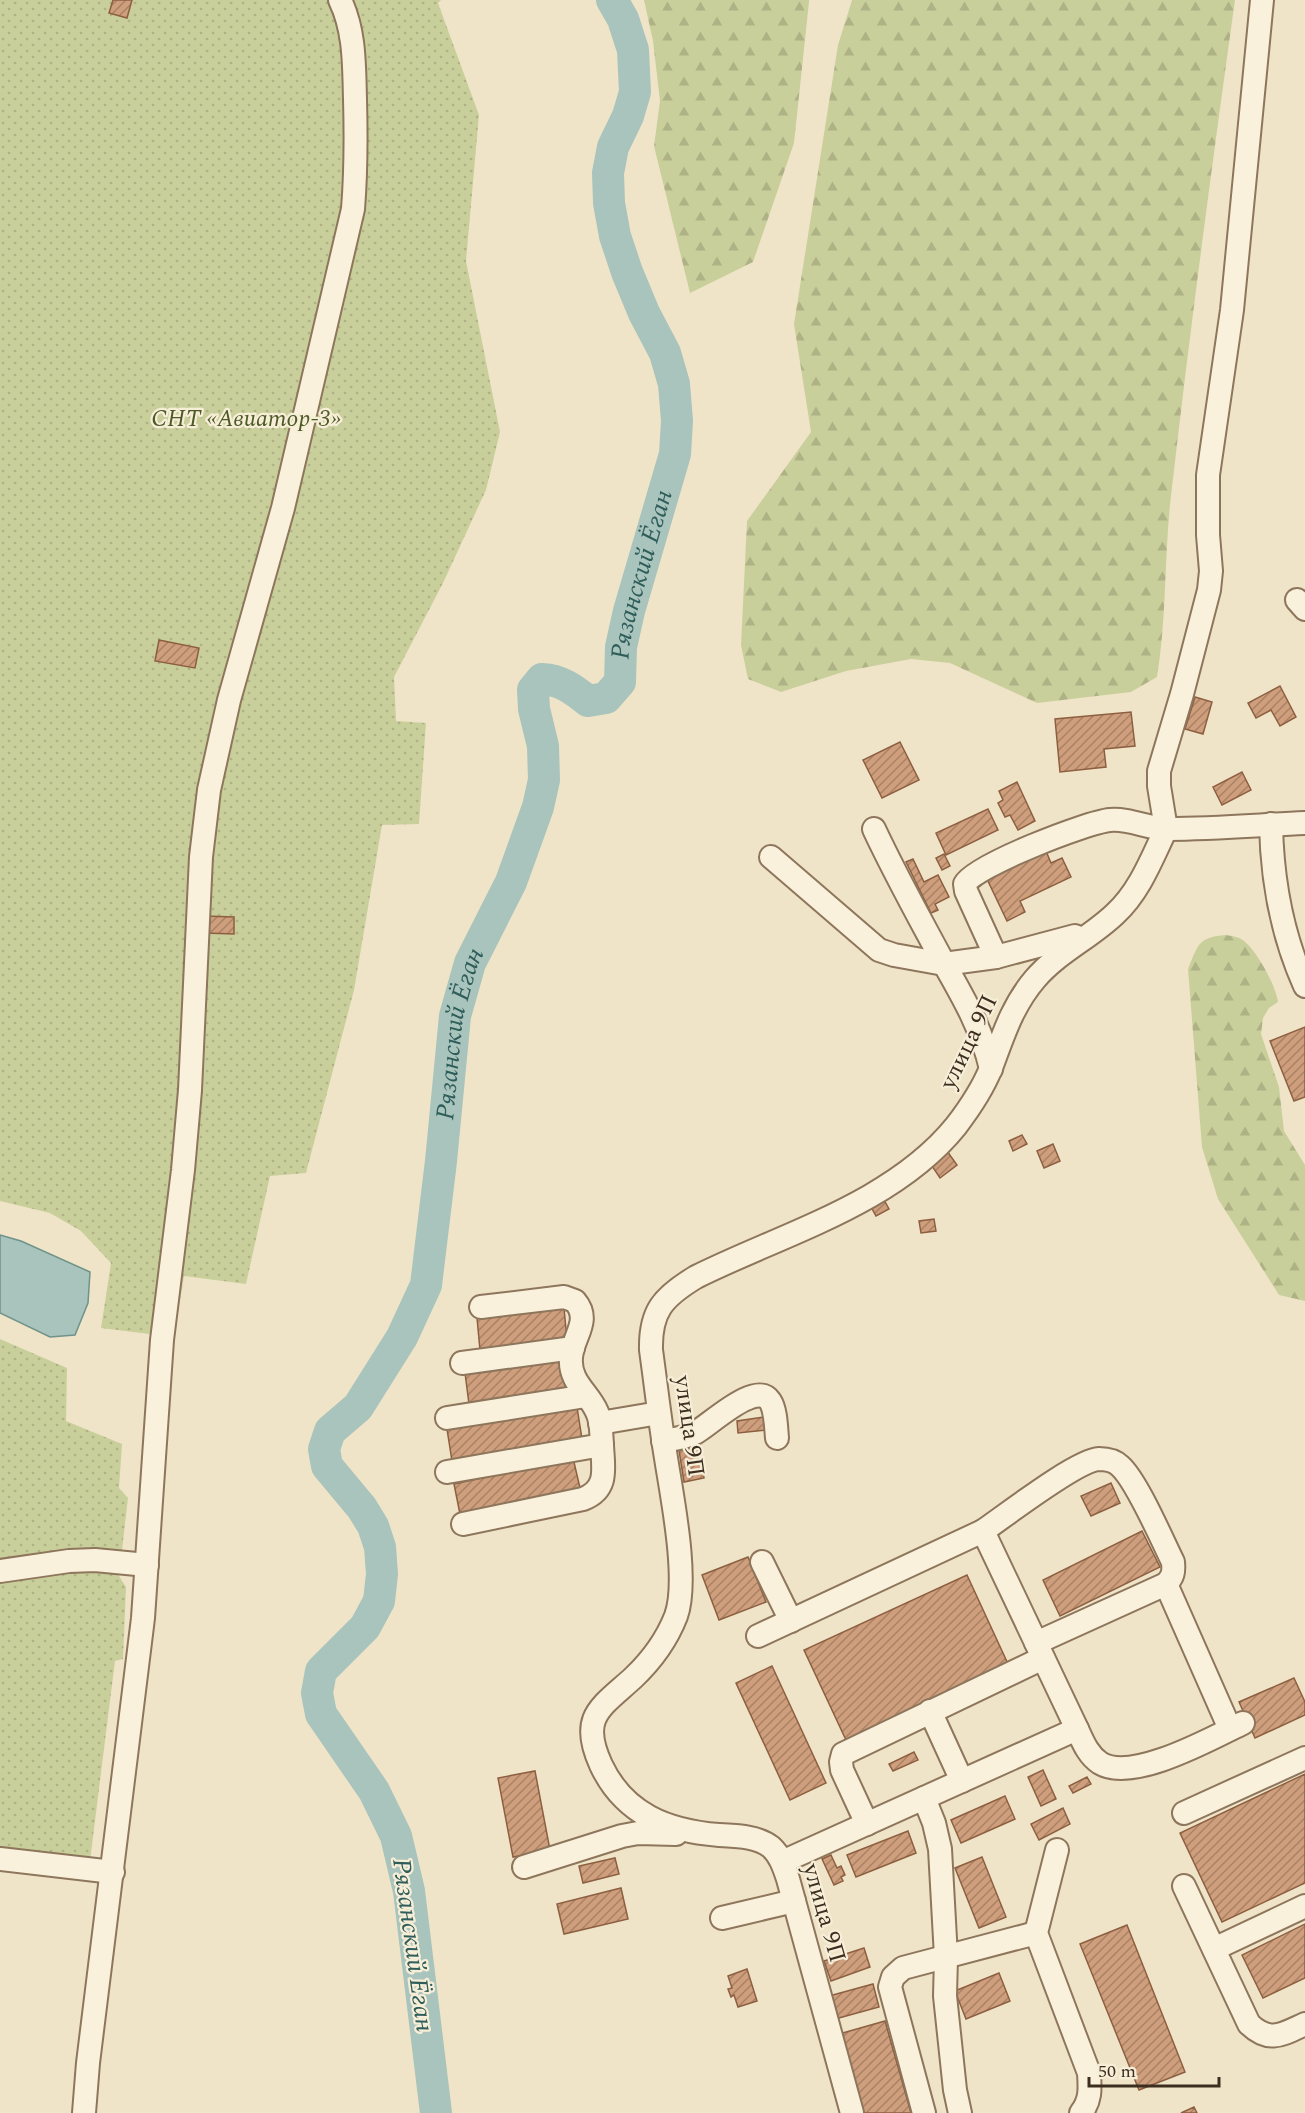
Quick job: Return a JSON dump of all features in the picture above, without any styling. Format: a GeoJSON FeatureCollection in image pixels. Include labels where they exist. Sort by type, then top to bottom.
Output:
{"type":"FeatureCollection","features":[{"type":"Feature","properties":{"kind":"street"},"geometry":{"type":"LineString","coordinates":[[84,2113],[88,2063],[143,1618],[162,1340],[183,1170],[190,1090],[201,857],[209,790],[229,700],[283,508],[353,209],[357,168],[353,45],[347,14],[340,0]]}},
{"type":"Feature","properties":{"kind":"street"},"geometry":{"type":"LineString","coordinates":[[1166,829],[1159,771],[1204,615],[1210,580],[1208,476],[1232,310],[1262,0]]}},
{"type":"Feature","properties":{"kind":"street"},"geometry":{"type":"LineString","coordinates":[[996,957],[966,891],[965,884],[974,874],[1041,843],[1099,821],[1114,820],[1166,829],[1305,823]]}},
{"type":"Feature","properties":{"kind":"street"},"geometry":{"type":"LineString","coordinates":[[1271,824],[1272,855],[1282,924],[1305,986]]}},
{"type":"Feature","properties":{"kind":"street"},"geometry":{"type":"LineString","coordinates":[[874,829],[894,872],[945,964],[982,1038],[991,1069]]}},
{"type":"Feature","properties":{"kind":"street","name":"улица 9П"},"geometry":{"type":"LineString","coordinates":[[852,2113],[782,1862],[770,1846],[758,1840],[704,1834],[645,1816],[630,1806],[618,1792],[602,1766],[592,1741],[592,1723],[600,1708],[634,1677],[656,1652],[670,1631],[678,1612],[679,1546],[650,1336],[653,1320],[660,1306],[674,1290],[715,1268],[845,1210],[901,1175],[927,1155],[956,1126],[983,1086],[1003,1032],[1016,1005],[1034,980],[1066,950],[1116,914],[1131,897],[1166,829]]}},
{"type":"Feature","properties":{"kind":"street"},"geometry":{"type":"LineString","coordinates":[[771,857],[879,950],[894,955],[945,964],[996,957],[1055,943],[1098,928]]}},
{"type":"Feature","properties":{"kind":"street"},"geometry":{"type":"LineString","coordinates":[[463,1524],[582,1499],[591,1496],[599,1488],[602,1480],[601,1434],[597,1411],[575,1380],[572,1370],[571,1358],[581,1330],[582,1319],[578,1304],[570,1298],[481,1306]]}},
{"type":"Feature","properties":{"kind":"street"},"geometry":{"type":"LineString","coordinates":[[462,1363],[573,1348]]}},
{"type":"Feature","properties":{"kind":"street"},"geometry":{"type":"LineString","coordinates":[[663,1441],[692,1434],[747,1397],[758,1395],[766,1397],[772,1403],[777,1438]]}},
{"type":"Feature","properties":{"kind":"street"},"geometry":{"type":"LineString","coordinates":[[447,1418],[586,1396]]}},
{"type":"Feature","properties":{"kind":"street"},"geometry":{"type":"LineString","coordinates":[[447,1472],[601,1434],[659,1413]]}},
{"type":"Feature","properties":{"kind":"street"},"geometry":{"type":"LineString","coordinates":[[758,1636],[983,1531],[1073,1469],[1098,1459],[1109,1460],[1120,1466],[1134,1485],[1173,1562],[1172,1578],[1166,1584],[930,1711],[843,1754],[842,1770],[867,1824]]}},
{"type":"Feature","properties":{"kind":"street"},"geometry":{"type":"LineString","coordinates":[[983,1531],[1088,1753],[1102,1765],[1115,1769],[1127,1769],[1155,1762],[1237,1726],[1166,1584]]}},
{"type":"Feature","properties":{"kind":"street"},"geometry":{"type":"LineString","coordinates":[[0,1571],[69,1561],[95,1560],[147,1565]]}},
{"type":"Feature","properties":{"kind":"street"},"geometry":{"type":"LineString","coordinates":[[762,1562],[791,1621]]}},
{"type":"Feature","properties":{"kind":"street"},"geometry":{"type":"LineString","coordinates":[[930,1711],[962,1781]]}},
{"type":"Feature","properties":{"kind":"street"},"geometry":{"type":"LineString","coordinates":[[782,1862],[1077,1729]]}},
{"type":"Feature","properties":{"kind":"street"},"geometry":{"type":"LineString","coordinates":[[1184,1813],[1305,1758]]}},
{"type":"Feature","properties":{"kind":"street"},"geometry":{"type":"LineString","coordinates":[[924,1798],[934,1823],[940,1849],[946,1957],[945,1996],[955,2090],[960,2113]]}},
{"type":"Feature","properties":{"kind":"street"},"geometry":{"type":"LineString","coordinates":[[524,1867],[638,1833],[704,1834]]}},
{"type":"Feature","properties":{"kind":"street"},"geometry":{"type":"LineString","coordinates":[[1057,1850],[1036,1933],[1089,2073],[1088,2103],[1081,2113]]}},
{"type":"Feature","properties":{"kind":"street"},"geometry":{"type":"LineString","coordinates":[[0,1859],[113,1872]]}},
{"type":"Feature","properties":{"kind":"street"},"geometry":{"type":"LineString","coordinates":[[1184,1886],[1249,2024],[1258,2033],[1269,2036],[1281,2035],[1305,2024]]}},
{"type":"Feature","properties":{"kind":"street"},"geometry":{"type":"LineString","coordinates":[[722,1918],[794,1901]]}},
{"type":"Feature","properties":{"kind":"street"},"geometry":{"type":"LineString","coordinates":[[1214,1949],[1305,1906]]}},
{"type":"Feature","properties":{"kind":"street"},"geometry":{"type":"LineString","coordinates":[[924,2113],[890,1987],[893,1977],[903,1968],[1036,1933]]}},
{"type":"Feature","properties":{"kind":"green space","name":"СНТ «Авиатор-3»"},"geometry":{"type":"Polygon","coordinates":[[[0,0],[441,0],[438,3],[479,115],[466,261],[500,432],[486,490],[443,583],[394,677],[396,721],[426,723],[419,824],[382,825],[354,990],[306,1173],[270,1176],[246,1284],[184,1276],[174,1337],[101,1328],[111,1263],[81,1231],[50,1213],[0,1201],[0,0]]]}},
{"type":"Feature","properties":{"kind":"green space"},"geometry":{"type":"Polygon","coordinates":[[[644,0],[809,0],[794,143],[753,262],[690,293],[654,146],[660,101],[653,41],[644,0]]]}},
{"type":"Feature","properties":{"kind":"green space"},"geometry":{"type":"Polygon","coordinates":[[[852,0],[1235,0],[1171,496],[1157,677],[1131,692],[1037,703],[950,663],[911,659],[846,671],[781,692],[748,679],[741,645],[747,521],[811,432],[794,324],[838,45],[852,0]]]}},
{"type":"Feature","properties":{"kind":"green space"},"geometry":{"type":"Polygon","coordinates":[[[1226,935],[1242,940],[1255,952],[1270,978],[1278,1002],[1269,1008],[1263,1018],[1261,1034],[1279,1087],[1284,1131],[1305,1165],[1305,1301],[1279,1295],[1218,1199],[1202,1147],[1188,969],[1197,948],[1204,940],[1226,935]]]}},
{"type":"Feature","properties":{"kind":"green space"},"geometry":{"type":"Polygon","coordinates":[[[0,1339],[67,1368],[66,1421],[122,1444],[119,1488],[128,1498],[119,1576],[126,1587],[123,1659],[115,1661],[90,1861],[0,1850],[0,1339]]]}},
{"type":"Feature","properties":{"kind":"water"},"geometry":{"type":"Polygon","coordinates":[[[0,1235],[21,1241],[90,1272],[88,1303],[75,1335],[50,1337],[0,1313],[0,1235]]]}},
{"type":"Feature","properties":{"kind":"building"},"geometry":{"type":"Polygon","coordinates":[[[113,0],[132,0],[127,18],[109,13],[113,0]]]}},
{"type":"Feature","properties":{"kind":"building"},"geometry":{"type":"Polygon","coordinates":[[[159,640],[199,648],[195,668],[155,661],[159,640]]]}},
{"type":"Feature","properties":{"kind":"building"},"geometry":{"type":"Polygon","coordinates":[[[1280,686],[1296,717],[1280,726],[1271,710],[1256,718],[1248,703],[1280,686]]]}},
{"type":"Feature","properties":{"kind":"building"},"geometry":{"type":"Polygon","coordinates":[[[1195,697],[1212,702],[1203,734],[1185,729],[1195,697]]]}},
{"type":"Feature","properties":{"kind":"building"},"geometry":{"type":"Polygon","coordinates":[[[1131,712],[1135,746],[1104,749],[1106,767],[1060,772],[1055,719],[1131,712]]]}},
{"type":"Feature","properties":{"kind":"building"},"geometry":{"type":"Polygon","coordinates":[[[900,742],[919,780],[882,798],[863,760],[900,742]]]}},
{"type":"Feature","properties":{"kind":"building"},"geometry":{"type":"Polygon","coordinates":[[[1242,772],[1251,790],[1222,805],[1213,787],[1242,772]]]}},
{"type":"Feature","properties":{"kind":"building"},"geometry":{"type":"Polygon","coordinates":[[[1017,782],[1035,821],[1018,830],[1010,815],[1005,817],[998,803],[1003,800],[999,791],[1017,782]]]}},
{"type":"Feature","properties":{"kind":"building"},"geometry":{"type":"Polygon","coordinates":[[[988,809],[998,830],[946,855],[936,833],[988,809]]]}},
{"type":"Feature","properties":{"kind":"building"},"geometry":{"type":"Polygon","coordinates":[[[1046,851],[1051,863],[1062,858],[1071,877],[1020,901],[1025,912],[1007,921],[987,879],[1046,851]]]}},
{"type":"Feature","properties":{"kind":"building"},"geometry":{"type":"Polygon","coordinates":[[[944,854],[950,866],[942,870],[936,858],[944,854]]]}},
{"type":"Feature","properties":{"kind":"building"},"geometry":{"type":"Polygon","coordinates":[[[913,859],[924,882],[938,875],[949,897],[935,904],[938,910],[931,913],[906,862],[913,859]]]}},
{"type":"Feature","properties":{"kind":"building"},"geometry":{"type":"Polygon","coordinates":[[[205,916],[234,917],[234,934],[205,933],[205,916]]]}},
{"type":"Feature","properties":{"kind":"building"},"geometry":{"type":"Polygon","coordinates":[[[1305,1027],[1305,1097],[1294,1101],[1270,1041],[1305,1027]]]}},
{"type":"Feature","properties":{"kind":"building"},"geometry":{"type":"Polygon","coordinates":[[[1022,1135],[1027,1144],[1013,1151],[1009,1141],[1022,1135]]]}},
{"type":"Feature","properties":{"kind":"building"},"geometry":{"type":"Polygon","coordinates":[[[1053,1144],[1060,1161],[1044,1168],[1037,1151],[1053,1144]]]}},
{"type":"Feature","properties":{"kind":"building"},"geometry":{"type":"Polygon","coordinates":[[[947,1151],[957,1165],[940,1178],[930,1163],[947,1151]]]}},
{"type":"Feature","properties":{"kind":"building"},"geometry":{"type":"Polygon","coordinates":[[[883,1198],[889,1209],[876,1216],[870,1205],[883,1198]]]}},
{"type":"Feature","properties":{"kind":"building"},"geometry":{"type":"Polygon","coordinates":[[[934,1219],[936,1231],[921,1233],[919,1221],[934,1219]]]}},
{"type":"Feature","properties":{"kind":"building"},"geometry":{"type":"Polygon","coordinates":[[[564,1308],[567,1340],[480,1350],[477,1318],[564,1308]]]}},
{"type":"Feature","properties":{"kind":"building"},"geometry":{"type":"Polygon","coordinates":[[[561,1359],[566,1391],[469,1404],[465,1373],[561,1359]]]}},
{"type":"Feature","properties":{"kind":"building"},"geometry":{"type":"Polygon","coordinates":[[[577,1407],[582,1439],[452,1461],[447,1429],[577,1407]]]}},
{"type":"Feature","properties":{"kind":"building"},"geometry":{"type":"Polygon","coordinates":[[[764,1417],[766,1430],[738,1433],[737,1421],[764,1417]]]}},
{"type":"Feature","properties":{"kind":"building"},"geometry":{"type":"Polygon","coordinates":[[[699,1446],[704,1478],[684,1482],[679,1450],[699,1446]]]}},
{"type":"Feature","properties":{"kind":"building"},"geometry":{"type":"Polygon","coordinates":[[[573,1458],[580,1488],[460,1514],[454,1484],[573,1458]]]}},
{"type":"Feature","properties":{"kind":"building"},"geometry":{"type":"Polygon","coordinates":[[[1111,1483],[1120,1503],[1091,1516],[1081,1496],[1111,1483]]]}},
{"type":"Feature","properties":{"kind":"building"},"geometry":{"type":"Polygon","coordinates":[[[1142,1531],[1160,1567],[1060,1616],[1043,1580],[1142,1531]]]}},
{"type":"Feature","properties":{"kind":"building"},"geometry":{"type":"Polygon","coordinates":[[[748,1557],[766,1602],[719,1620],[702,1575],[748,1557]]]}},
{"type":"Feature","properties":{"kind":"building"},"geometry":{"type":"Polygon","coordinates":[[[967,1575],[1008,1664],[846,1740],[804,1650],[967,1575]]]}},
{"type":"Feature","properties":{"kind":"building"},"geometry":{"type":"Polygon","coordinates":[[[772,1666],[826,1783],[790,1800],[736,1683],[772,1666]]]}},
{"type":"Feature","properties":{"kind":"building"},"geometry":{"type":"Polygon","coordinates":[[[1294,1678],[1305,1702],[1305,1715],[1255,1738],[1239,1702],[1294,1678]]]}},
{"type":"Feature","properties":{"kind":"building"},"geometry":{"type":"Polygon","coordinates":[[[914,1752],[918,1760],[893,1771],[889,1764],[914,1752]]]}},
{"type":"Feature","properties":{"kind":"building"},"geometry":{"type":"Polygon","coordinates":[[[1043,1770],[1056,1799],[1041,1806],[1028,1777],[1043,1770]]]}},
{"type":"Feature","properties":{"kind":"building"},"geometry":{"type":"Polygon","coordinates":[[[535,1771],[550,1850],[513,1857],[498,1778],[535,1771]]]}},
{"type":"Feature","properties":{"kind":"building"},"geometry":{"type":"Polygon","coordinates":[[[1305,1774],[1305,1883],[1222,1922],[1180,1833],[1305,1774]]]}},
{"type":"Feature","properties":{"kind":"building"},"geometry":{"type":"Polygon","coordinates":[[[1087,1777],[1091,1784],[1073,1793],[1069,1786],[1087,1777]]]}},
{"type":"Feature","properties":{"kind":"building"},"geometry":{"type":"Polygon","coordinates":[[[1005,1796],[1015,1819],[961,1843],[951,1820],[1005,1796]]]}},
{"type":"Feature","properties":{"kind":"building"},"geometry":{"type":"Polygon","coordinates":[[[1063,1808],[1070,1824],[1039,1840],[1031,1824],[1063,1808]]]}},
{"type":"Feature","properties":{"kind":"building"},"geometry":{"type":"Polygon","coordinates":[[[908,1831],[916,1853],[856,1877],[847,1855],[908,1831]]]}},
{"type":"Feature","properties":{"kind":"building"},"geometry":{"type":"Polygon","coordinates":[[[831,1855],[837,1868],[841,1866],[845,1875],[841,1877],[843,1881],[834,1885],[822,1859],[831,1855]]]}},
{"type":"Feature","properties":{"kind":"building"},"geometry":{"type":"Polygon","coordinates":[[[982,1857],[1006,1917],[979,1928],[955,1868],[982,1857]]]}},
{"type":"Feature","properties":{"kind":"building"},"geometry":{"type":"Polygon","coordinates":[[[615,1858],[619,1874],[583,1883],[579,1866],[615,1858]]]}},
{"type":"Feature","properties":{"kind":"building"},"geometry":{"type":"Polygon","coordinates":[[[621,1888],[628,1919],[564,1934],[557,1904],[621,1888]]]}},
{"type":"Feature","properties":{"kind":"building"},"geometry":{"type":"Polygon","coordinates":[[[1305,1924],[1305,1978],[1263,1998],[1242,1955],[1305,1924]]]}},
{"type":"Feature","properties":{"kind":"building"},"geometry":{"type":"Polygon","coordinates":[[[1127,1925],[1185,2072],[1139,2090],[1080,1944],[1127,1925]]]}},
{"type":"Feature","properties":{"kind":"building"},"geometry":{"type":"Polygon","coordinates":[[[864,1948],[870,1967],[831,1981],[824,1961],[864,1948]]]}},
{"type":"Feature","properties":{"kind":"building"},"geometry":{"type":"Polygon","coordinates":[[[747,1969],[757,2001],[738,2007],[734,1995],[731,1997],[728,1989],[732,1988],[728,1976],[747,1969]]]}},
{"type":"Feature","properties":{"kind":"building"},"geometry":{"type":"Polygon","coordinates":[[[999,1973],[1010,2001],[966,2019],[955,1991],[999,1973]]]}},
{"type":"Feature","properties":{"kind":"building"},"geometry":{"type":"Polygon","coordinates":[[[873,1984],[879,2007],[835,2019],[829,1996],[873,1984]]]}},
{"type":"Feature","properties":{"kind":"building"},"geometry":{"type":"Polygon","coordinates":[[[885,2021],[911,2113],[862,2113],[839,2034],[885,2021]]]}},
{"type":"Feature","properties":{"kind":"building"},"geometry":{"type":"Polygon","coordinates":[[[1194,2107],[1197,2113],[1181,2113],[1194,2107]]]}},
{"type":"Feature","properties":{"kind":"waterway","name":"Рязанский Ёган"},"geometry":{"type":"LineString","coordinates":[[436,2113],[409,1891],[396,1836],[374,1791],[321,1714],[317,1693],[321,1671],[365,1627],[379,1601],[382,1574],[380,1547],[373,1526],[362,1508],[327,1466],[324,1449],[330,1431],[358,1407],[402,1337],[426,1285],[455,1016],[470,963],[511,882],[538,807],[544,780],[543,746],[534,709],[533,690],[542,679],[555,681],[588,701],[606,698],[620,682],[621,647],[629,611],[675,454],[677,421],[674,384],[665,353],[644,313],[627,272],[615,236],[609,203],[608,173],[613,147],[628,116],[635,92],[633,50],[623,19],[612,0]]}}]}
